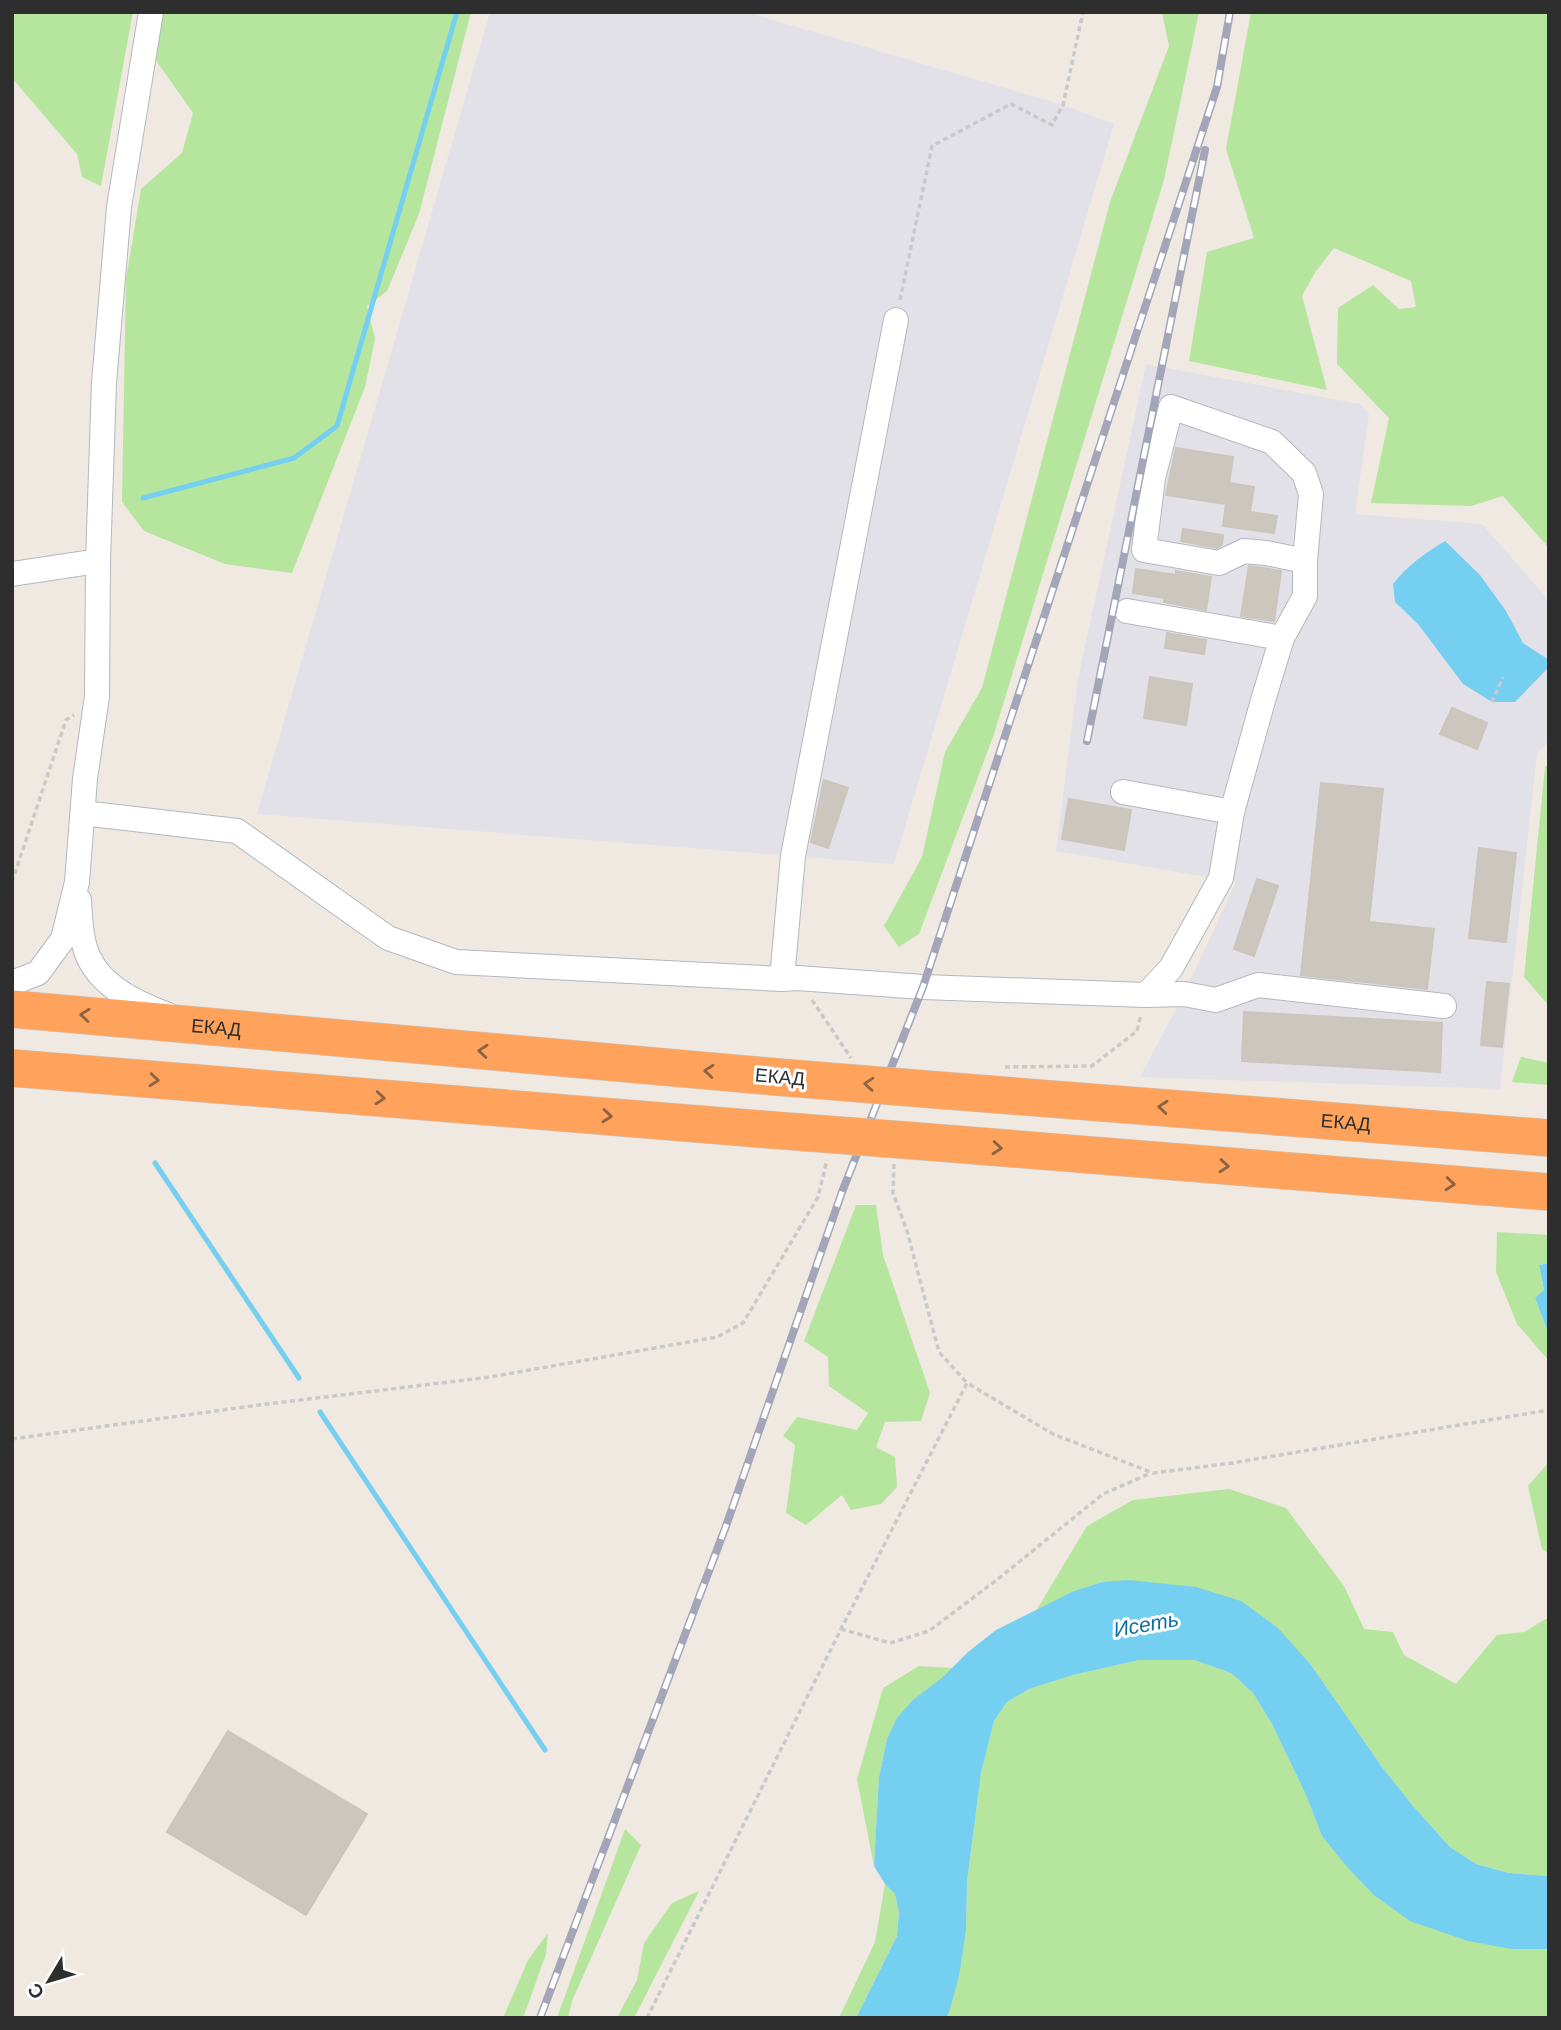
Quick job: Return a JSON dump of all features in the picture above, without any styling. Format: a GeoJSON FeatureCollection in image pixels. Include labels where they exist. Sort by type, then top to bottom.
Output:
{"type":"FeatureCollection","features":[{"type":"Feature","properties":{"kind":"highway","name":"ЕКАД"},"geometry":{"type":"LineString","coordinates":[[12,1009],[777,1077],[1549,1138]]}},
{"type":"Feature","properties":{"kind":"highway"},"geometry":{"type":"LineString","coordinates":[[12,1068],[1549,1192]]}},
{"type":"Feature","properties":{"kind":"street"},"geometry":{"type":"LineString","coordinates":[[12,983],[38,973],[64,939],[77,882],[85,779],[97,696],[104,383],[119,207],[151,12]]}},
{"type":"Feature","properties":{"kind":"street"},"geometry":{"type":"LineString","coordinates":[[789,979],[793,856],[896,320]]}},
{"type":"Feature","properties":{"kind":"street"},"geometry":{"type":"LineString","coordinates":[[1146,995],[1171,968],[1221,878],[1232,812],[1282,638],[1305,596],[1311,494],[1304,473],[1272,442],[1171,407],[1153,478],[1144,550],[1219,563],[1244,551],[1305,561]]}},
{"type":"Feature","properties":{"kind":"street"},"geometry":{"type":"LineString","coordinates":[[12,574],[98,561]]}},
{"type":"Feature","properties":{"kind":"street"},"geometry":{"type":"LineString","coordinates":[[1127,611],[1282,638]]}},
{"type":"Feature","properties":{"kind":"street"},"geometry":{"type":"LineString","coordinates":[[1123,792],[1232,812]]}},
{"type":"Feature","properties":{"kind":"street"},"geometry":{"type":"LineString","coordinates":[[83,813],[237,831],[388,938],[456,962],[923,987],[1184,994],[1216,1000],[1258,985],[1444,1006]]}},
{"type":"Feature","properties":{"kind":"street"},"geometry":{"type":"LineString","coordinates":[[77,882],[84,944],[94,970],[120,993],[148,1007],[200,1026]]}},
{"type":"Feature","properties":{"kind":"path"},"geometry":{"type":"LineString","coordinates":[[896,320],[932,146],[1011,104],[1052,125],[1063,105],[1083,12]]}},
{"type":"Feature","properties":{"kind":"path"},"geometry":{"type":"LineString","coordinates":[[1492,702],[1503,677]]}},
{"type":"Feature","properties":{"kind":"path"},"geometry":{"type":"LineString","coordinates":[[12,882],[66,720],[97,696]]}},
{"type":"Feature","properties":{"kind":"path"},"geometry":{"type":"LineString","coordinates":[[789,979],[851,1058]]}},
{"type":"Feature","properties":{"kind":"path"},"geometry":{"type":"LineString","coordinates":[[12,1439],[490,1377],[717,1337],[743,1323],[818,1197],[827,1159]]}},
{"type":"Feature","properties":{"kind":"path"},"geometry":{"type":"LineString","coordinates":[[647,2018],[967,1383],[1053,1434],[1153,1473]]}},
{"type":"Feature","properties":{"kind":"path"},"geometry":{"type":"LineString","coordinates":[[841,1629],[890,1643],[929,1631],[1103,1494],[1153,1473],[1232,1463],[1549,1409]]}},
{"type":"Feature","properties":{"kind":"shaded area"},"geometry":{"type":"Polygon","coordinates":[[[490,12],[746,12],[1063,105],[1114,124],[894,864],[257,814],[490,12]]]}},
{"type":"Feature","properties":{"kind":"shaded area"},"geometry":{"type":"Polygon","coordinates":[[[1146,364],[1360,404],[1369,414],[1355,514],[1482,524],[1549,600],[1549,741],[1537,753],[1500,1089],[1140,1077],[1184,994],[1236,882],[1056,851],[1078,679],[1146,364]]]}},
{"type":"Feature","properties":{"kind":"green space"},"geometry":{"type":"Polygon","coordinates":[[[12,12],[133,12],[101,186],[82,177],[77,154],[12,78],[12,12]]]}},
{"type":"Feature","properties":{"kind":"green space"},"geometry":{"type":"Polygon","coordinates":[[[161,12],[471,12],[419,214],[387,291],[367,306],[375,339],[365,387],[292,573],[225,564],[144,531],[122,502],[126,279],[141,189],[182,153],[193,113],[155,59],[161,12]]]}},
{"type":"Feature","properties":{"kind":"green space"},"geometry":{"type":"Polygon","coordinates":[[[1162,12],[1199,12],[1164,180],[993,737],[919,934],[899,947],[884,926],[922,857],[945,752],[982,688],[1110,202],[1169,46],[1162,12]]]}},
{"type":"Feature","properties":{"kind":"green space"},"geometry":{"type":"Polygon","coordinates":[[[1251,12],[1549,12],[1549,548],[1503,496],[1471,506],[1371,503],[1389,418],[1337,364],[1338,308],[1373,285],[1399,309],[1416,307],[1411,281],[1334,248],[1316,271],[1302,296],[1327,390],[1189,361],[1207,252],[1254,238],[1226,149],[1251,12]]]}},
{"type":"Feature","properties":{"kind":"green space"},"geometry":{"type":"Polygon","coordinates":[[[1549,763],[1549,1006],[1524,977],[1545,767],[1549,763]]]}},
{"type":"Feature","properties":{"kind":"green space"},"geometry":{"type":"Polygon","coordinates":[[[1521,1057],[1549,1063],[1549,1085],[1512,1082],[1521,1057]]]}},
{"type":"Feature","properties":{"kind":"green space"},"geometry":{"type":"Polygon","coordinates":[[[856,1205],[876,1205],[883,1255],[930,1393],[921,1421],[885,1422],[876,1447],[895,1457],[897,1487],[881,1504],[851,1510],[842,1495],[806,1525],[786,1513],[795,1445],[783,1436],[797,1417],[857,1430],[868,1413],[829,1386],[828,1357],[804,1341],[856,1205]]]}},
{"type":"Feature","properties":{"kind":"green space"},"geometry":{"type":"Polygon","coordinates":[[[1497,1232],[1549,1235],[1549,1263],[1539,1265],[1544,1291],[1535,1298],[1549,1335],[1549,1361],[1517,1324],[1496,1272],[1497,1232]]]}},
{"type":"Feature","properties":{"kind":"green space"},"geometry":{"type":"Polygon","coordinates":[[[1549,1462],[1549,1554],[1542,1549],[1528,1486],[1549,1462]]]}},
{"type":"Feature","properties":{"kind":"green space"},"geometry":{"type":"Polygon","coordinates":[[[1229,1489],[1286,1508],[1344,1586],[1364,1629],[1393,1632],[1404,1655],[1456,1684],[1497,1635],[1524,1632],[1549,1617],[1549,1876],[1509,1873],[1476,1864],[1450,1847],[1382,1767],[1311,1665],[1102,1582],[1074,1591],[1036,1611],[1087,1526],[1133,1500],[1229,1489]]]}},
{"type":"Feature","properties":{"kind":"green space"},"geometry":{"type":"Polygon","coordinates":[[[1139,1660],[1194,1660],[1231,1673],[1253,1693],[1272,1724],[1306,1795],[1322,1836],[1512,1949],[1549,1949],[1549,2018],[946,2018],[959,1977],[966,1931],[967,1882],[981,1773],[994,1721],[1007,1702],[1029,1689],[1073,1675],[1139,1660]]]}},
{"type":"Feature","properties":{"kind":"green space"},"geometry":{"type":"Polygon","coordinates":[[[919,1666],[953,1668],[887,1739],[879,1777],[874,1866],[857,1779],[883,1688],[919,1666]]]}},
{"type":"Feature","properties":{"kind":"green space"},"geometry":{"type":"Polygon","coordinates":[[[625,1829],[641,1845],[572,2001],[568,2018],[557,2018],[625,1829]]]}},
{"type":"Feature","properties":{"kind":"green space"},"geometry":{"type":"Polygon","coordinates":[[[885,1884],[895,1894],[899,1911],[897,1936],[856,2018],[839,2018],[875,1942],[885,1884]]]}},
{"type":"Feature","properties":{"kind":"green space"},"geometry":{"type":"Polygon","coordinates":[[[699,1891],[634,2018],[617,2018],[637,1980],[644,1943],[672,1903],[699,1891]]]}},
{"type":"Feature","properties":{"kind":"green space"},"geometry":{"type":"Polygon","coordinates":[[[548,1933],[546,1954],[523,2018],[503,2018],[528,1960],[548,1933]]]}},
{"type":"Feature","properties":{"kind":"water"},"geometry":{"type":"Polygon","coordinates":[[[1445,541],[1480,575],[1506,611],[1523,643],[1549,660],[1549,667],[1515,702],[1492,702],[1463,684],[1418,624],[1395,602],[1393,584],[1417,560],[1445,541]]]}},
{"type":"Feature","properties":{"kind":"water"},"geometry":{"type":"Polygon","coordinates":[[[1549,1263],[1549,1335],[1535,1298],[1544,1290],[1539,1265],[1549,1263]]]}},
{"type":"Feature","properties":{"kind":"water","name":"Исеть"},"geometry":{"type":"Polygon","coordinates":[[[1129,1580],[1196,1587],[1241,1601],[1278,1628],[1311,1665],[1382,1767],[1450,1847],[1476,1864],[1509,1873],[1549,1876],[1549,1949],[1512,1949],[1468,1941],[1410,1921],[1374,1895],[1322,1836],[1306,1795],[1272,1724],[1253,1693],[1231,1673],[1194,1660],[1139,1660],[1073,1675],[1029,1689],[1007,1702],[994,1721],[981,1773],[967,1882],[966,1931],[959,1977],[949,2012],[946,2018],[856,2018],[897,1936],[899,1912],[895,1894],[874,1866],[879,1777],[887,1739],[897,1718],[913,1700],[996,1630],[1074,1591],[1102,1582],[1129,1580]]]}},
{"type":"Feature","properties":{"kind":"building"},"geometry":{"type":"Polygon","coordinates":[[[1176,448],[1233,457],[1229,483],[1254,487],[1250,512],[1277,516],[1274,533],[1223,526],[1226,504],[1166,495],[1176,448]]]}},
{"type":"Feature","properties":{"kind":"building"},"geometry":{"type":"Polygon","coordinates":[[[1183,529],[1223,535],[1222,545],[1217,548],[1181,541],[1183,529]]]}},
{"type":"Feature","properties":{"kind":"building"},"geometry":{"type":"Polygon","coordinates":[[[1249,566],[1281,571],[1274,621],[1241,616],[1249,566]]]}},
{"type":"Feature","properties":{"kind":"building"},"geometry":{"type":"Polygon","coordinates":[[[1136,569],[1176,575],[1176,571],[1211,577],[1206,610],[1164,602],[1165,598],[1133,593],[1136,569]]]}},
{"type":"Feature","properties":{"kind":"building"},"geometry":{"type":"Polygon","coordinates":[[[1167,633],[1206,640],[1204,654],[1165,648],[1167,633]]]}},
{"type":"Feature","properties":{"kind":"building"},"geometry":{"type":"Polygon","coordinates":[[[1150,677],[1192,684],[1186,725],[1144,718],[1150,677]]]}},
{"type":"Feature","properties":{"kind":"building"},"geometry":{"type":"Polygon","coordinates":[[[1452,708],[1487,723],[1477,749],[1440,734],[1452,708]]]}},
{"type":"Feature","properties":{"kind":"building"},"geometry":{"type":"Polygon","coordinates":[[[824,780],[848,788],[828,848],[811,842],[824,780]]]}},
{"type":"Feature","properties":{"kind":"building"},"geometry":{"type":"Polygon","coordinates":[[[1321,783],[1383,789],[1369,922],[1434,929],[1427,989],[1301,975],[1321,783]]]}},
{"type":"Feature","properties":{"kind":"building"},"geometry":{"type":"Polygon","coordinates":[[[1069,799],[1131,810],[1124,850],[1062,839],[1069,799]]]}},
{"type":"Feature","properties":{"kind":"building"},"geometry":{"type":"Polygon","coordinates":[[[1479,848],[1516,853],[1506,942],[1469,938],[1479,848]]]}},
{"type":"Feature","properties":{"kind":"building"},"geometry":{"type":"Polygon","coordinates":[[[1257,879],[1278,886],[1254,956],[1234,949],[1257,879]]]}},
{"type":"Feature","properties":{"kind":"building"},"geometry":{"type":"Polygon","coordinates":[[[1487,982],[1509,984],[1502,1047],[1481,1045],[1487,982]]]}},
{"type":"Feature","properties":{"kind":"building"},"geometry":{"type":"Polygon","coordinates":[[[1244,1012],[1442,1023],[1440,1072],[1242,1061],[1244,1012]]]}},
{"type":"Feature","properties":{"kind":"building"},"geometry":{"type":"Polygon","coordinates":[[[228,1731],[367,1814],[306,1915],[167,1832],[228,1731]]]}},
{"type":"Feature","properties":{"kind":"waterway"},"geometry":{"type":"LineString","coordinates":[[143,498],[294,458],[337,426],[457,12]]}},
{"type":"Feature","properties":{"kind":"waterway"},"geometry":{"type":"LineString","coordinates":[[155,1163],[299,1378]]}},
{"type":"Feature","properties":{"kind":"waterway"},"geometry":{"type":"LineString","coordinates":[[320,1412],[545,1750]]}},
{"type":"Feature","properties":{"kind":"railway"},"geometry":{"type":"LineString","coordinates":[[540,2018],[726,1526],[842,1192],[923,987],[1217,87],[1230,12]]}},
{"type":"Feature","properties":{"kind":"railway"},"geometry":{"type":"LineString","coordinates":[[1087,741],[1205,150]]}}]}
